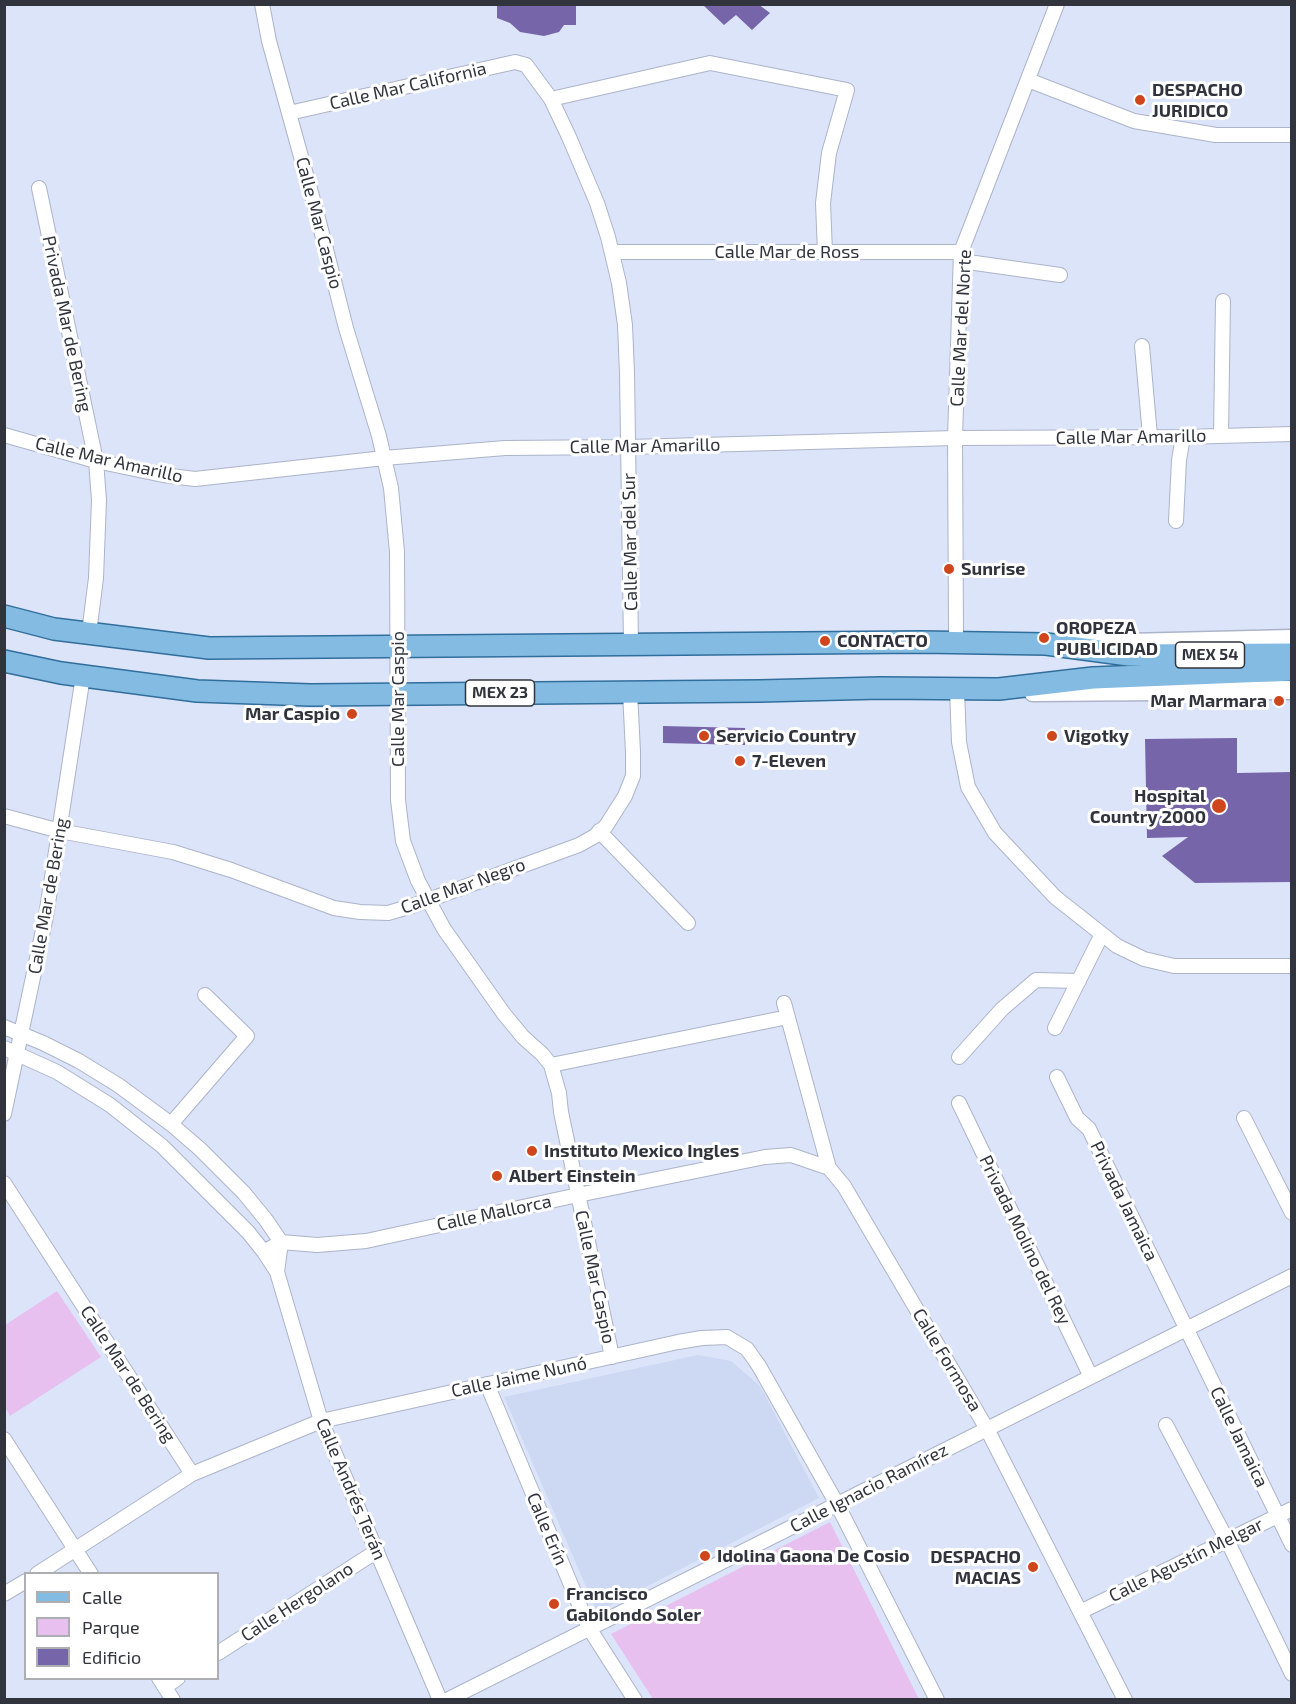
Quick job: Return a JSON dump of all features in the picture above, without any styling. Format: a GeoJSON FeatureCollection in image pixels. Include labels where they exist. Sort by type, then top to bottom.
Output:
{"type":"FeatureCollection","features":[{"type":"Feature","properties":{"kind":"main road"},"geometry":{"type":"LineString","coordinates":[[4,616],[54,628],[209,648],[921,642],[934,634],[956,633],[1012,634],[1128,643],[1292,639]]}},
{"type":"Feature","properties":{"kind":"main road","name":"MEX 54"},"geometry":{"type":"LineString","coordinates":[[921,642],[1046,644],[1129,656],[1292,654]]}},
{"type":"Feature","properties":{"kind":"main road","name":"MEX 23"},"geometry":{"type":"LineString","coordinates":[[4,661],[61,673],[197,691],[310,695],[880,688],[999,689],[1049,693],[1292,690]]}},
{"type":"Feature","properties":{"kind":"main road","name":"MEX 54"},"geometry":{"type":"LineString","coordinates":[[999,689],[1139,675],[1292,670]]}},
{"type":"Feature","properties":{"kind":"street","name":"Calle Mar Caspio"},"geometry":{"type":"LineString","coordinates":[[262,4],[269,41],[346,328],[379,436],[391,488],[397,552],[398,800],[403,841],[418,881],[444,929],[504,1014],[551,1065],[559,1092],[561,1112],[612,1357]]}},
{"type":"Feature","properties":{"kind":"street","name":"Calle Mar del Norte"},"geometry":{"type":"LineString","coordinates":[[956,633],[955,438],[961,257],[1057,4]]}},
{"type":"Feature","properties":{"kind":"street","name":"Calle Mar California"},"geometry":{"type":"LineString","coordinates":[[289,113],[515,62],[526,65]]}},
{"type":"Feature","properties":{"kind":"street"},"geometry":{"type":"LineString","coordinates":[[551,99],[710,63],[847,90],[829,153],[823,203],[825,252]]}},
{"type":"Feature","properties":{"kind":"street","name":"Calle Mar del Sur"},"geometry":{"type":"LineString","coordinates":[[526,65],[551,99],[586,174],[608,237],[619,283],[625,325],[631,644]]}},
{"type":"Feature","properties":{"kind":"street"},"geometry":{"type":"LineString","coordinates":[[1028,80],[1134,121],[1216,135],[1292,135]]}},
{"type":"Feature","properties":{"kind":"street","name":"Privada Mar de Bering"},"geometry":{"type":"LineString","coordinates":[[39,188],[96,460]]}},
{"type":"Feature","properties":{"kind":"street","name":"Calle Mar de Ross"},"geometry":{"type":"LineString","coordinates":[[612,252],[825,252],[961,257],[1060,275]]}},
{"type":"Feature","properties":{"kind":"street"},"geometry":{"type":"LineString","coordinates":[[1221,435],[1223,301]]}},
{"type":"Feature","properties":{"kind":"street"},"geometry":{"type":"LineString","coordinates":[[1142,346],[1150,436]]}},
{"type":"Feature","properties":{"kind":"street","name":"Calle Mar Amarillo"},"geometry":{"type":"LineString","coordinates":[[4,435],[96,460],[163,475],[195,479],[384,458],[505,448],[955,438],[1292,434]]}},
{"type":"Feature","properties":{"kind":"street"},"geometry":{"type":"LineString","coordinates":[[1176,521],[1179,460],[1183,437]]}},
{"type":"Feature","properties":{"kind":"street"},"geometry":{"type":"LineString","coordinates":[[89,633],[96,578],[99,500],[96,460]]}},
{"type":"Feature","properties":{"kind":"street","name":"Calle Mar de Bering"},"geometry":{"type":"LineString","coordinates":[[4,1114],[11,1051],[22,1034],[46,916],[83,676]]}},
{"type":"Feature","properties":{"kind":"street"},"geometry":{"type":"LineString","coordinates":[[957,690],[959,742],[968,787],[995,833],[1055,897],[1117,946],[1144,959],[1174,966],[1292,966]]}},
{"type":"Feature","properties":{"kind":"street","name":"Calle Mar Negro"},"geometry":{"type":"LineString","coordinates":[[4,816],[60,831],[173,852],[231,870],[334,908],[388,913],[579,845],[595,836],[606,826],[625,796],[633,776],[630,692]]}},
{"type":"Feature","properties":{"kind":"street"},"geometry":{"type":"LineString","coordinates":[[599,831],[688,922]]}},
{"type":"Feature","properties":{"kind":"street"},"geometry":{"type":"LineString","coordinates":[[1055,1028],[1102,934]]}},
{"type":"Feature","properties":{"kind":"street"},"geometry":{"type":"LineString","coordinates":[[959,1057],[1002,1009],[1036,980],[1079,981]]}},
{"type":"Feature","properties":{"kind":"street"},"geometry":{"type":"LineString","coordinates":[[171,1124],[247,1036],[205,995]]}},
{"type":"Feature","properties":{"kind":"street","name":"Calle Formosa"},"geometry":{"type":"LineString","coordinates":[[551,1065],[786,1010],[829,1168],[844,1186],[987,1429],[1125,1700]]}},
{"type":"Feature","properties":{"kind":"street"},"geometry":{"type":"LineString","coordinates":[[4,1027],[79,1061],[171,1124],[200,1149],[244,1193],[281,1242],[264,1252]]}},
{"type":"Feature","properties":{"kind":"street","name":"Calle Andrés Terán"},"geometry":{"type":"LineString","coordinates":[[11,1051],[57,1072],[110,1105],[162,1146],[248,1232],[264,1252],[277,1272],[321,1421],[440,1700]]}},
{"type":"Feature","properties":{"kind":"street","name":"Privada Jamaica"},"geometry":{"type":"LineString","coordinates":[[1057,1077],[1077,1118],[1089,1129],[1186,1329]]}},
{"type":"Feature","properties":{"kind":"street","name":"Privada Molino del Rey"},"geometry":{"type":"LineString","coordinates":[[959,1103],[1091,1377]]}},
{"type":"Feature","properties":{"kind":"street"},"geometry":{"type":"LineString","coordinates":[[1244,1118],[1292,1213]]}},
{"type":"Feature","properties":{"kind":"street","name":"Calle Mallorca"},"geometry":{"type":"LineString","coordinates":[[281,1242],[318,1245],[366,1241],[765,1157],[791,1155],[829,1168]]}},
{"type":"Feature","properties":{"kind":"street","name":"Calle Mar de Bering"},"geometry":{"type":"LineString","coordinates":[[4,1183],[192,1474]]}},
{"type":"Feature","properties":{"kind":"street","name":"Calle Andrés Terán"},"geometry":{"type":"LineString","coordinates":[[277,1272],[281,1242]]}},
{"type":"Feature","properties":{"kind":"street","name":"Calle Ignacio Ramírez"},"geometry":{"type":"LineString","coordinates":[[447,1700],[1292,1276]]}},
{"type":"Feature","properties":{"kind":"street","name":"Calle Jamaica"},"geometry":{"type":"LineString","coordinates":[[1186,1329],[1292,1545]]}},
{"type":"Feature","properties":{"kind":"street","name":"Calle Jaime Nunó"},"geometry":{"type":"LineString","coordinates":[[41,1572],[192,1474],[321,1421],[702,1338],[727,1337],[747,1349],[759,1366],[837,1504],[937,1700]]}},
{"type":"Feature","properties":{"kind":"street","name":"Calle Erín"},"geometry":{"type":"LineString","coordinates":[[487,1384],[589,1629],[635,1700]]}},
{"type":"Feature","properties":{"kind":"street"},"geometry":{"type":"LineString","coordinates":[[1166,1425],[1227,1540],[1292,1674]]}},
{"type":"Feature","properties":{"kind":"street"},"geometry":{"type":"LineString","coordinates":[[4,1439],[90,1572]]}},
{"type":"Feature","properties":{"kind":"street","name":"Calle Agustín Melgar"},"geometry":{"type":"LineString","coordinates":[[1080,1612],[1292,1509]]}},
{"type":"Feature","properties":{"kind":"street","name":"Calle Hergolano"},"geometry":{"type":"LineString","coordinates":[[219,1652],[377,1551]]}},
{"type":"Feature","properties":{"kind":"street"},"geometry":{"type":"LineString","coordinates":[[4,1594],[24,1582]]}},
{"type":"Feature","properties":{"kind":"street"},"geometry":{"type":"LineString","coordinates":[[162,1683],[173,1700]]}},
{"type":"Feature","properties":{"kind":"shaded area"},"geometry":{"type":"Polygon","coordinates":[[[698,1355],[731,1361],[760,1386],[819,1498],[597,1612],[504,1397],[698,1355]]]}},
{"type":"Feature","properties":{"kind":"green space"},"geometry":{"type":"Polygon","coordinates":[[[57,1291],[101,1357],[10,1416],[5,1407],[5,1325],[57,1291]]]}},
{"type":"Feature","properties":{"kind":"green space"},"geometry":{"type":"Polygon","coordinates":[[[830,1522],[919,1699],[653,1699],[611,1634],[830,1522]]]}},
{"type":"Feature","properties":{"kind":"building"},"geometry":{"type":"Polygon","coordinates":[[[497,4],[576,4],[576,25],[564,25],[559,32],[544,36],[520,32],[510,23],[497,18],[497,4]]]}},
{"type":"Feature","properties":{"kind":"building"},"geometry":{"type":"Polygon","coordinates":[[[702,4],[758,4],[770,13],[752,30],[736,15],[724,25],[702,4]]]}},
{"type":"Feature","properties":{"kind":"building","name":"Servicio Country"},"geometry":{"type":"Polygon","coordinates":[[[663,726],[745,728],[745,745],[663,743],[663,726]]]}},
{"type":"Feature","properties":{"kind":"building","name":"Hospital Country 2000"},"geometry":{"type":"Polygon","coordinates":[[[1237,738],[1237,773],[1292,772],[1292,882],[1195,883],[1162,856],[1188,837],[1147,838],[1145,739],[1237,738]]]}},
{"type":"Feature","properties":{"kind":"place","name":"DESPACHO JURIDICO"},"geometry":{"type":"Point","coordinates":[1140,100]}},
{"type":"Feature","properties":{"kind":"place","name":"Sunrise"},"geometry":{"type":"Point","coordinates":[949,569]}},
{"type":"Feature","properties":{"kind":"place","name":"OROPEZA PUBLICIDAD"},"geometry":{"type":"Point","coordinates":[1044,638]}},
{"type":"Feature","properties":{"kind":"place","name":"CONTACTO"},"geometry":{"type":"Point","coordinates":[825,641]}},
{"type":"Feature","properties":{"kind":"place","name":"Mar Marmara"},"geometry":{"type":"Point","coordinates":[1279,701]}},
{"type":"Feature","properties":{"kind":"place","name":"Mar Caspio"},"geometry":{"type":"Point","coordinates":[352,714]}},
{"type":"Feature","properties":{"kind":"place","name":"Servicio Country"},"geometry":{"type":"Point","coordinates":[704,736]}},
{"type":"Feature","properties":{"kind":"place","name":"Vigotky"},"geometry":{"type":"Point","coordinates":[1052,736]}},
{"type":"Feature","properties":{"kind":"place","name":"7-Eleven"},"geometry":{"type":"Point","coordinates":[740,761]}},
{"type":"Feature","properties":{"kind":"place","name":"Hospital Country 2000"},"geometry":{"type":"Point","coordinates":[1219,806]}},
{"type":"Feature","properties":{"kind":"place","name":"Instituto Mexico Ingles"},"geometry":{"type":"Point","coordinates":[532,1151]}},
{"type":"Feature","properties":{"kind":"place","name":"Albert Einstein"},"geometry":{"type":"Point","coordinates":[497,1176]}},
{"type":"Feature","properties":{"kind":"place","name":"Idolina Gaona De Cosio"},"geometry":{"type":"Point","coordinates":[705,1556]}},
{"type":"Feature","properties":{"kind":"place","name":"DESPACHO MACIAS"},"geometry":{"type":"Point","coordinates":[1033,1567]}},
{"type":"Feature","properties":{"kind":"place","name":"Francisco Gabilondo Soler"},"geometry":{"type":"Point","coordinates":[554,1604]}}]}
